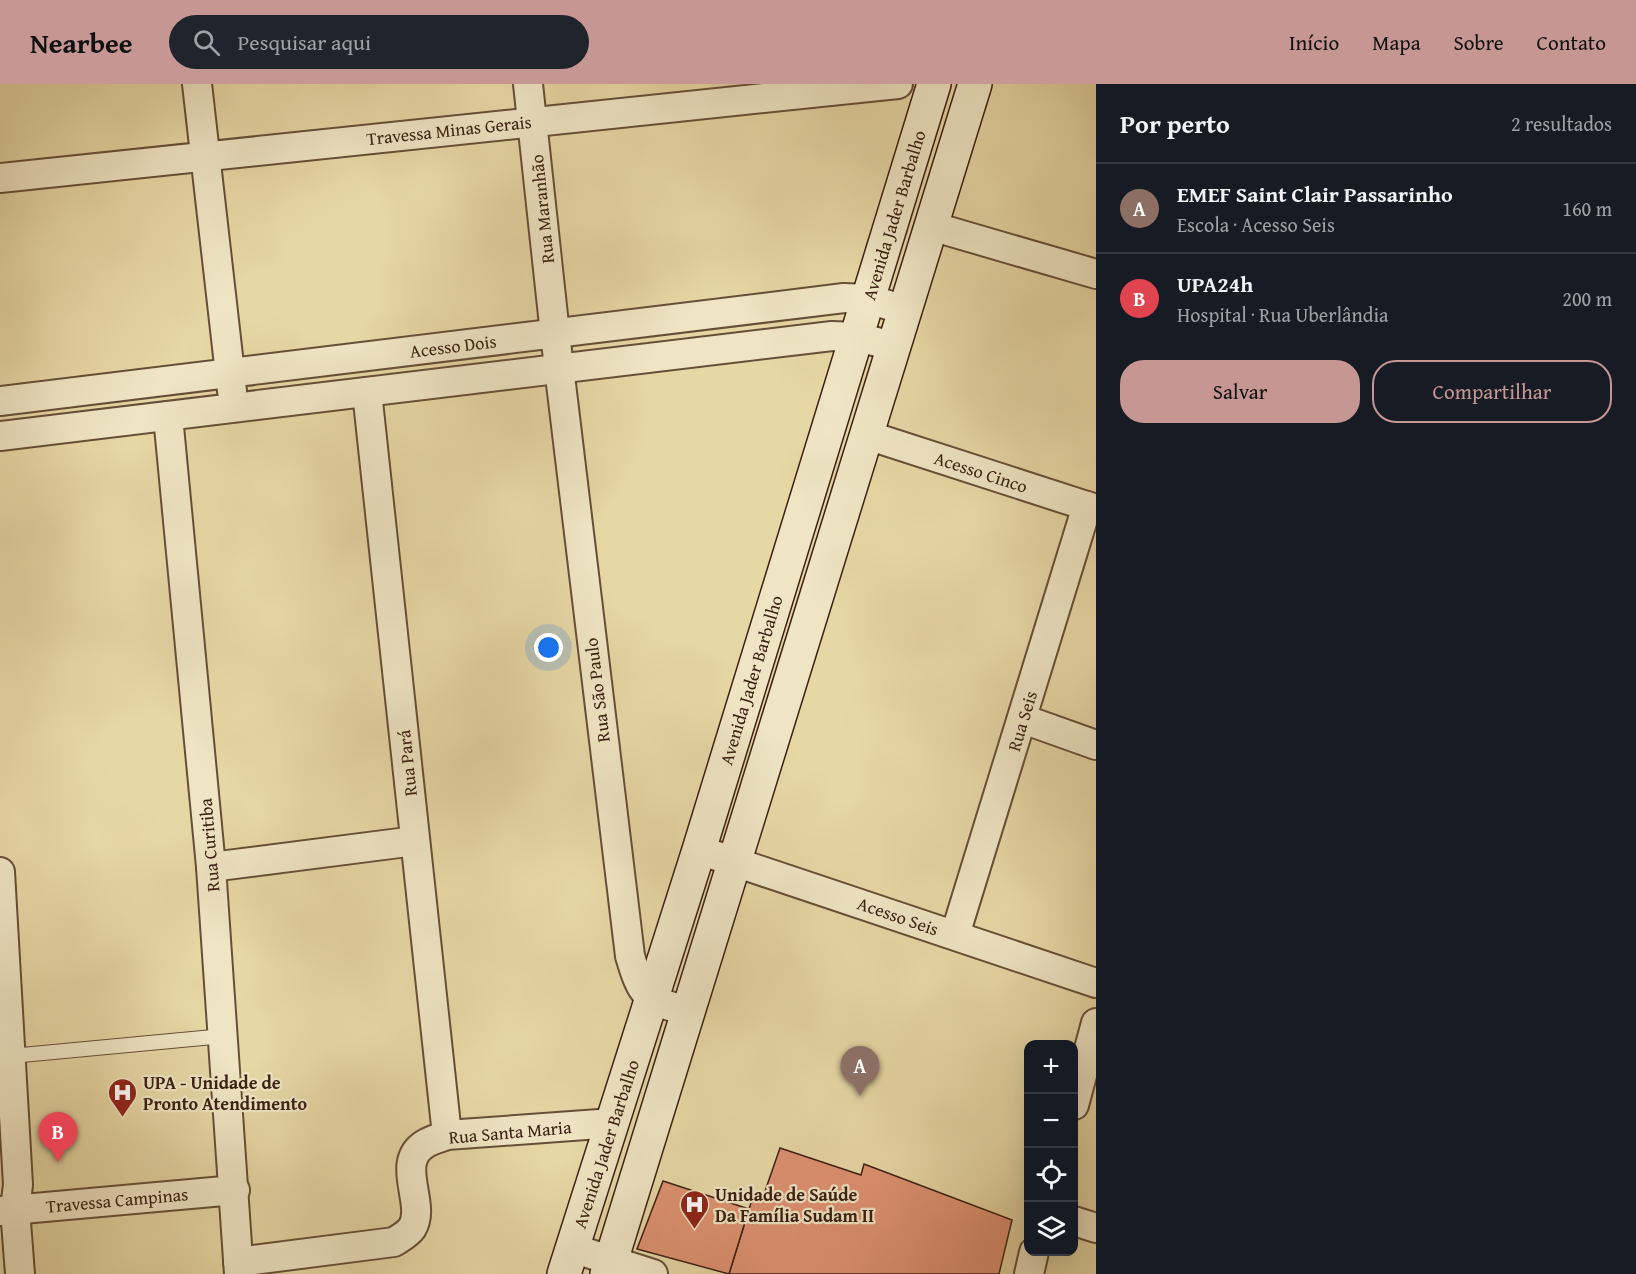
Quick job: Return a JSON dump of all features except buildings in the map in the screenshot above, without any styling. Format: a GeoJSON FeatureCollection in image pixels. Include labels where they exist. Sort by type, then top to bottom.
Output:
{"type":"FeatureCollection","features":[{"type":"Feature","properties":{"kind":"main road","name":"Avenida Jader Barbalho"},"geometry":{"type":"LineString","coordinates":[[568,1261],[614,1123],[699,850],[934,84]]}},
{"type":"Feature","properties":{"kind":"main road"},"geometry":{"type":"LineString","coordinates":[[609,1268],[975,84]]}},
{"type":"Feature","properties":{"kind":"street"},"geometry":{"type":"LineString","coordinates":[[197,84],[234,408]]}},
{"type":"Feature","properties":{"kind":"street","name":"Rua Maranhão"},"geometry":{"type":"LineString","coordinates":[[528,84],[555,334]]}},
{"type":"Feature","properties":{"kind":"street","name":"Travessa Minas Gerais"},"geometry":{"type":"LineString","coordinates":[[0,178],[898,84]]}},
{"type":"Feature","properties":{"kind":"street"},"geometry":{"type":"LineString","coordinates":[[931,226],[1096,274]]}},
{"type":"Feature","properties":{"kind":"street","name":"Acesso Dois"},"geometry":{"type":"LineString","coordinates":[[0,401],[844,298],[868,299],[905,310]]}},
{"type":"Feature","properties":{"kind":"street","name":"Rua São Paulo"},"geometry":{"type":"LineString","coordinates":[[555,334],[630,956],[637,981],[652,1001]]}},
{"type":"Feature","properties":{"kind":"street","name":"Acesso Dois"},"geometry":{"type":"LineString","coordinates":[[0,436],[832,336],[856,337],[894,346]]}},
{"type":"Feature","properties":{"kind":"street","name":"Rua Pará"},"geometry":{"type":"LineString","coordinates":[[366,392],[447,1135]]}},
{"type":"Feature","properties":{"kind":"street","name":"Rua Curitiba"},"geometry":{"type":"LineString","coordinates":[[168,416],[212,867],[235,1190],[238,1268]]}},
{"type":"Feature","properties":{"kind":"street","name":"Acesso Cinco"},"geometry":{"type":"LineString","coordinates":[[867,435],[1091,507]]}},
{"type":"Feature","properties":{"kind":"street","name":"Rua Seis"},"geometry":{"type":"LineString","coordinates":[[955,935],[1091,507]]}},
{"type":"Feature","properties":{"kind":"street"},"geometry":{"type":"LineString","coordinates":[[1023,719],[1096,745]]}},
{"type":"Feature","properties":{"kind":"street"},"geometry":{"type":"LineString","coordinates":[[212,867],[416,841]]}},
{"type":"Feature","properties":{"kind":"street","name":"Acesso Seis"},"geometry":{"type":"LineString","coordinates":[[699,850],[1096,983]]}},
{"type":"Feature","properties":{"kind":"street"},"geometry":{"type":"LineString","coordinates":[[0,872],[18,1185],[7,1210],[20,1274]]}},
{"type":"Feature","properties":{"kind":"street"},"geometry":{"type":"LineString","coordinates":[[652,1001],[689,1012]]}},
{"type":"Feature","properties":{"kind":"street"},"geometry":{"type":"LineString","coordinates":[[1077,1094],[1096,1023]]}},
{"type":"Feature","properties":{"kind":"street","name":"Rua Santa Maria"},"geometry":{"type":"LineString","coordinates":[[238,1268],[394,1242],[414,1226],[416,1215],[411,1168],[423,1144],[447,1135],[614,1123]]}},
{"type":"Feature","properties":{"kind":"street","name":"Travessa Campinas"},"geometry":{"type":"LineString","coordinates":[[7,1210],[235,1190]]}},
{"type":"Feature","properties":{"kind":"street"},"geometry":{"type":"LineString","coordinates":[[1078,1222],[1096,1228]]}},
{"type":"Feature","properties":{"kind":"street"},"geometry":{"type":"LineString","coordinates":[[1029,1274],[1033,1256]]}},
{"type":"Feature","properties":{"kind":"street"},"geometry":{"type":"LineString","coordinates":[[568,1261],[653,1274]]}},
{"type":"Feature","properties":{"kind":"lane"},"geometry":{"type":"LineString","coordinates":[[11,1056],[224,1036]]}},
{"type":"Feature","properties":{"kind":"place","name":"EMEF Saint Clair Passarinho"},"geometry":{"type":"Point","coordinates":[860,1096]}},
{"type":"Feature","properties":{"kind":"place","name":"UPA - Unidade de Pronto Atendimento"},"geometry":{"type":"Point","coordinates":[122,1118]}},
{"type":"Feature","properties":{"kind":"place","name":"UPA24h"},"geometry":{"type":"Point","coordinates":[58,1162]}},
{"type":"Feature","properties":{"kind":"place","name":"Unidade de Saúde Da Família Sudam II"},"geometry":{"type":"Point","coordinates":[694,1230]}}]}
